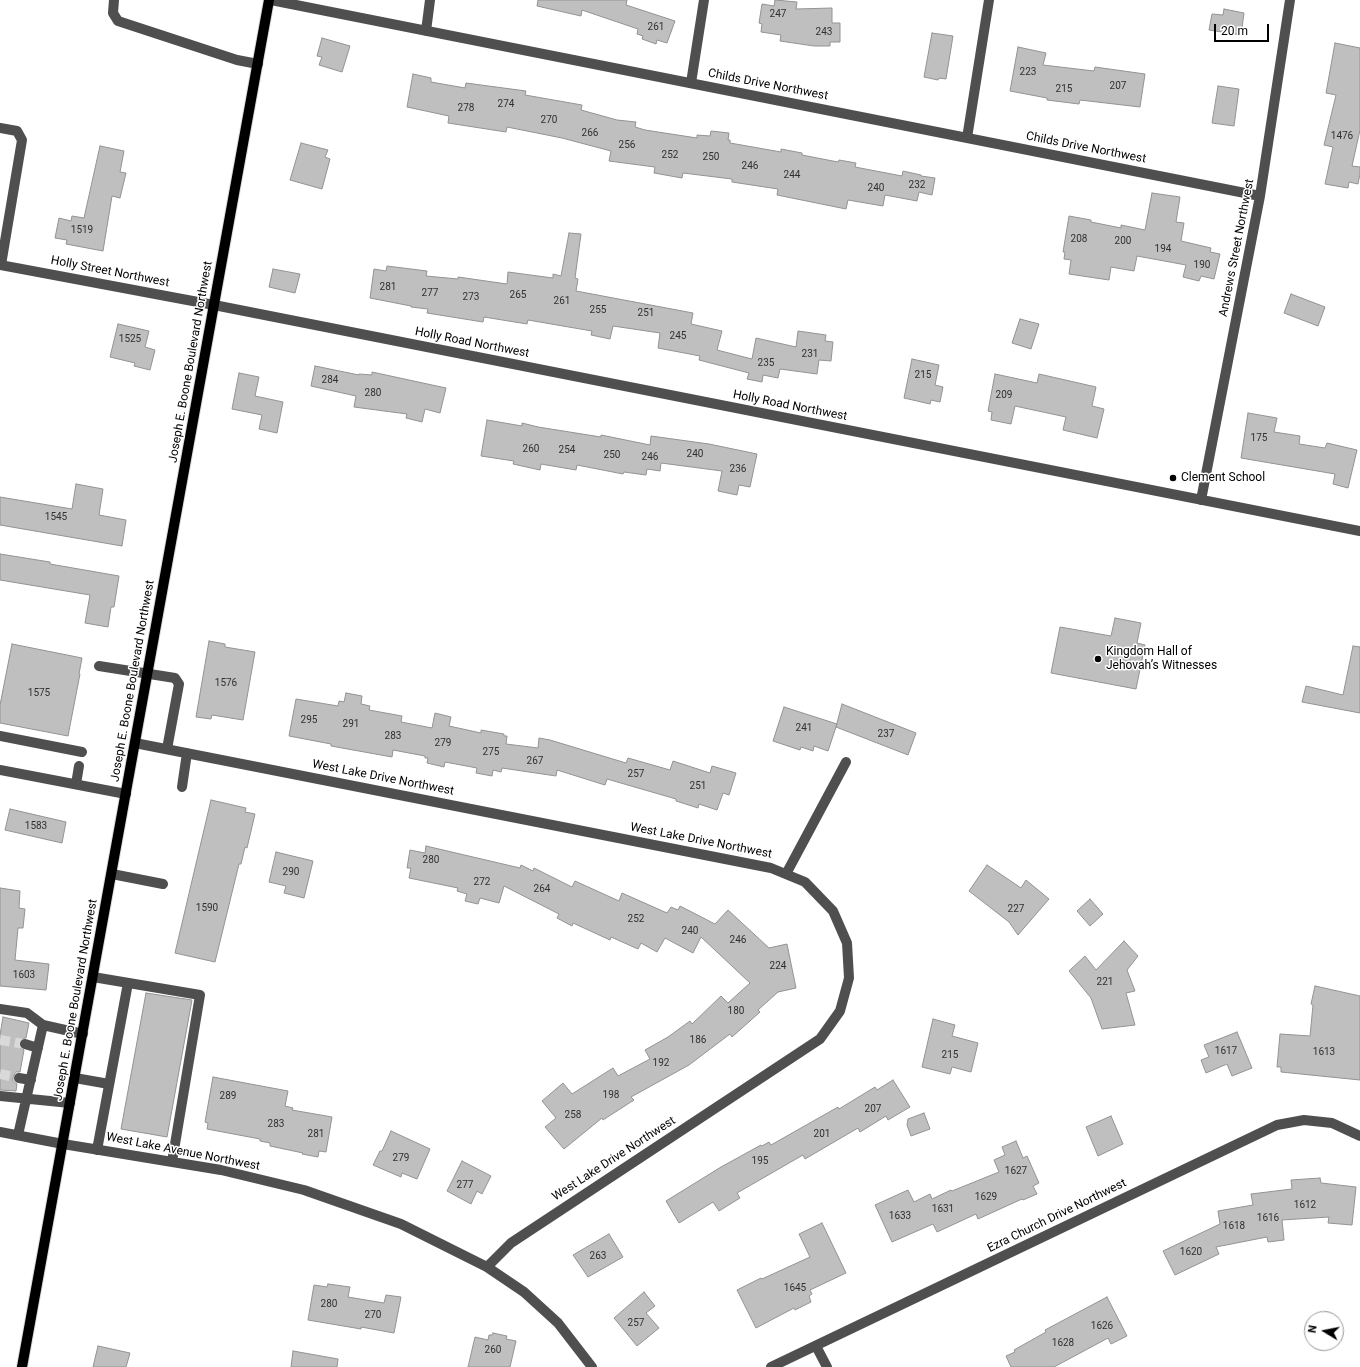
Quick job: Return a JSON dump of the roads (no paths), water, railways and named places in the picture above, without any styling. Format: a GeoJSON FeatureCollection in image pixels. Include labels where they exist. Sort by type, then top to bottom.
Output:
{"type":"FeatureCollection","features":[{"type":"Feature","properties":{"kind":"main road","name":"Joseph E. Boone Boulevard Northwest"},"geometry":{"type":"LineString","coordinates":[[22,1367],[270,0]]}},
{"type":"Feature","properties":{"kind":"street"},"geometry":{"type":"LineString","coordinates":[[114,0],[113,13],[118,21],[237,60],[258,64]]}},
{"type":"Feature","properties":{"kind":"street","name":"Childs Drive Northwest"},"geometry":{"type":"LineString","coordinates":[[270,0],[1260,196]]}},
{"type":"Feature","properties":{"kind":"street"},"geometry":{"type":"LineString","coordinates":[[426,31],[430,0]]}},
{"type":"Feature","properties":{"kind":"street"},"geometry":{"type":"LineString","coordinates":[[691,83],[704,0]]}},
{"type":"Feature","properties":{"kind":"street"},"geometry":{"type":"LineString","coordinates":[[967,138],[988,0]]}},
{"type":"Feature","properties":{"kind":"street","name":"Andrews Street Northwest"},"geometry":{"type":"LineString","coordinates":[[1201,500],[1260,196],[1290,0]]}},
{"type":"Feature","properties":{"kind":"street"},"geometry":{"type":"LineString","coordinates":[[0,128],[17,131],[22,140],[0,265]]}},
{"type":"Feature","properties":{"kind":"street","name":"Holly Street Northwest"},"geometry":{"type":"LineString","coordinates":[[0,265],[214,305]]}},
{"type":"Feature","properties":{"kind":"street","name":"Holly Road Northwest"},"geometry":{"type":"LineString","coordinates":[[214,305],[1360,531]]}},
{"type":"Feature","properties":{"kind":"street"},"geometry":{"type":"LineString","coordinates":[[99,666],[175,678],[179,684],[167,749]]}},
{"type":"Feature","properties":{"kind":"street"},"geometry":{"type":"LineString","coordinates":[[0,736],[82,752]]}},
{"type":"Feature","properties":{"kind":"street","name":"West Lake Drive Northwest"},"geometry":{"type":"LineString","coordinates":[[135,743],[771,868],[805,882],[834,911],[847,943],[849,978],[840,1011],[820,1039],[511,1243],[487,1267]]}},
{"type":"Feature","properties":{"kind":"street"},"geometry":{"type":"LineString","coordinates":[[182,787],[187,753]]}},
{"type":"Feature","properties":{"kind":"street"},"geometry":{"type":"LineString","coordinates":[[786,874],[846,762]]}},
{"type":"Feature","properties":{"kind":"street"},"geometry":{"type":"LineString","coordinates":[[76,784],[79,766]]}},
{"type":"Feature","properties":{"kind":"street"},"geometry":{"type":"LineString","coordinates":[[0,770],[126,794]]}},
{"type":"Feature","properties":{"kind":"street"},"geometry":{"type":"LineString","coordinates":[[112,874],[163,884]]}},
{"type":"Feature","properties":{"kind":"street"},"geometry":{"type":"LineString","coordinates":[[93,977],[200,995],[172,1162]]}},
{"type":"Feature","properties":{"kind":"street"},"geometry":{"type":"LineString","coordinates":[[97,1150],[128,983]]}},
{"type":"Feature","properties":{"kind":"street"},"geometry":{"type":"LineString","coordinates":[[0,1009],[28,1013],[43,1025],[83,1034]]}},
{"type":"Feature","properties":{"kind":"street"},"geometry":{"type":"LineString","coordinates":[[18,1135],[43,1025]]}},
{"type":"Feature","properties":{"kind":"street"},"geometry":{"type":"LineString","coordinates":[[25,1044],[38,1048]]}},
{"type":"Feature","properties":{"kind":"street"},"geometry":{"type":"LineString","coordinates":[[18,1078],[31,1080]]}},
{"type":"Feature","properties":{"kind":"street"},"geometry":{"type":"LineString","coordinates":[[75,1078],[109,1084]]}},
{"type":"Feature","properties":{"kind":"street"},"geometry":{"type":"LineString","coordinates":[[0,1096],[70,1103]]}},
{"type":"Feature","properties":{"kind":"street","name":"Ezra Church Drive Northwest"},"geometry":{"type":"LineString","coordinates":[[771,1367],[1276,1125],[1304,1120],[1332,1123],[1360,1136]]}},
{"type":"Feature","properties":{"kind":"street","name":"West Lake Avenue Northwest"},"geometry":{"type":"LineString","coordinates":[[0,1132],[97,1150],[221,1170],[304,1190],[401,1224],[487,1267],[524,1292],[558,1323],[592,1367]]}},
{"type":"Feature","properties":{"kind":"street"},"geometry":{"type":"LineString","coordinates":[[816,1346],[827,1367]]}},
{"type":"Feature","properties":{"kind":"tunnel"},"geometry":{"type":"LineString","coordinates":[[0,1040],[25,1044]]}},
{"type":"Feature","properties":{"kind":"tunnel"},"geometry":{"type":"LineString","coordinates":[[0,1074],[19,1078]]}},
{"type":"Feature","properties":{"kind":"place","name":"Clement School"},"geometry":{"type":"Point","coordinates":[1173,478]}},
{"type":"Feature","properties":{"kind":"place","name":"Kingdom Hall of Jehovah’s Witnesses"},"geometry":{"type":"Point","coordinates":[1098,659]}}]}
